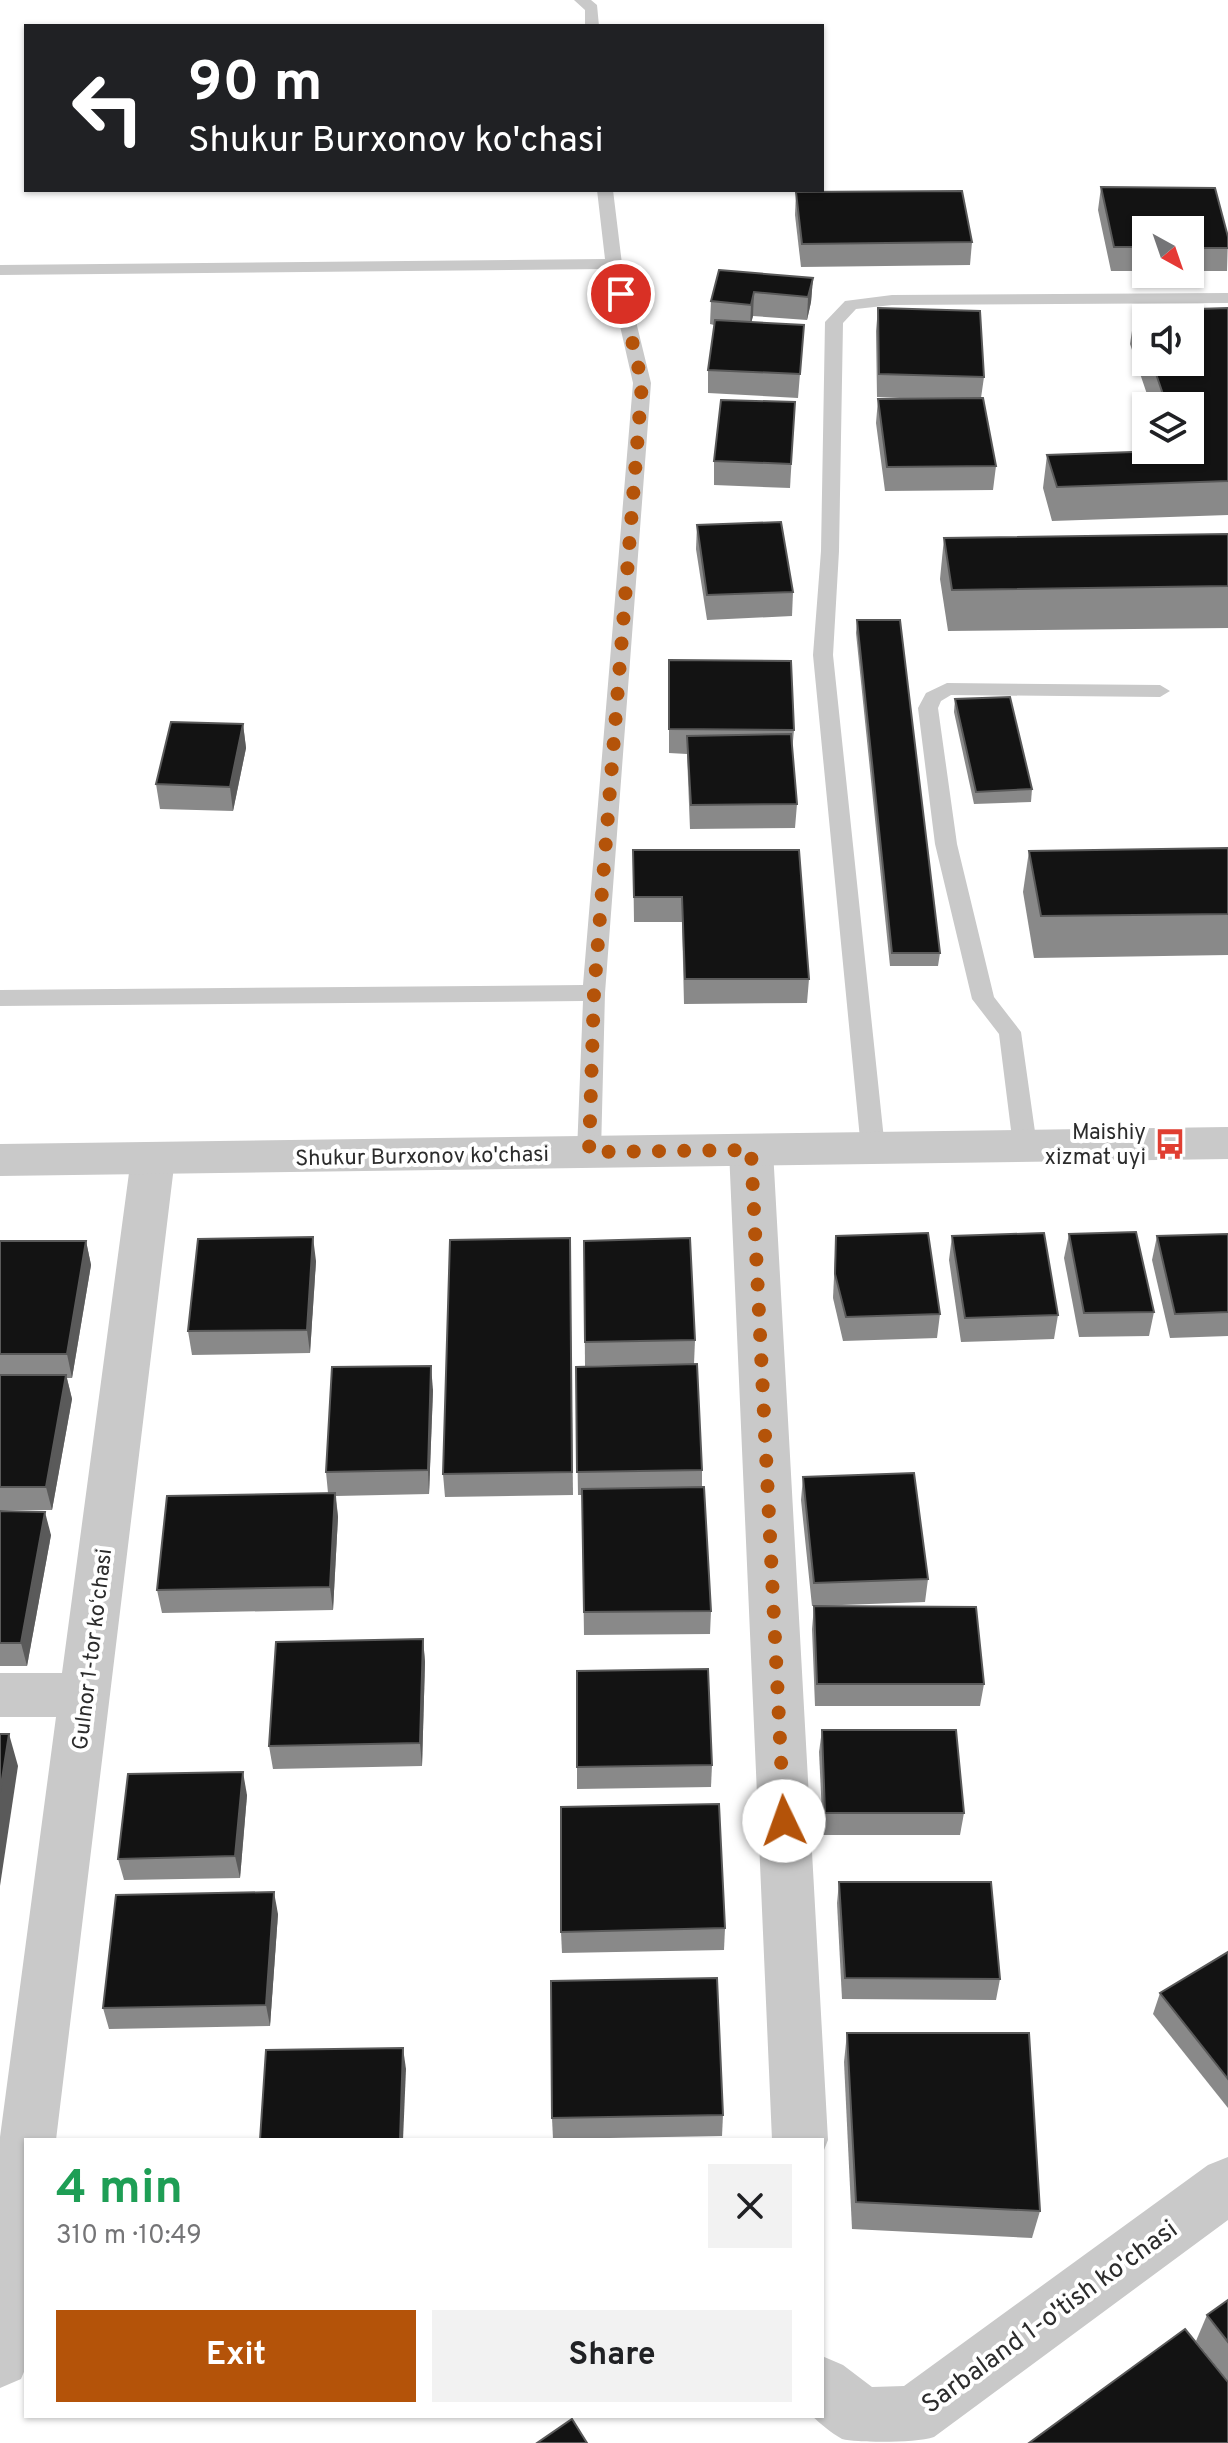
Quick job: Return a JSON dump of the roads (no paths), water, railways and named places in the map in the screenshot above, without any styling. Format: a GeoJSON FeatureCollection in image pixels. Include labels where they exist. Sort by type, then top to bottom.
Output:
{"type":"FeatureCollection","features":[{"type":"Feature","properties":{"kind":"street","name":"Shukur Burxonov ko'chasi"},"geometry":{"type":"LineString","coordinates":[[0,1160],[1228,1143]]}},
{"type":"Feature","properties":{"kind":"street"},"geometry":{"type":"LineString","coordinates":[[751,1150],[800,2138]]}},
{"type":"Feature","properties":{"kind":"street","name":"Gulnor 1-tor koʻchasi"},"geometry":{"type":"LineString","coordinates":[[28,2138],[153,1158]]}},
{"type":"Feature","properties":{"kind":"street"},"geometry":{"type":"LineString","coordinates":[[0,1695],[86,1695]]}},
{"type":"Feature","properties":{"kind":"street"},"geometry":{"type":"LineString","coordinates":[[2,2330],[24,2170]]}},
{"type":"Feature","properties":{"kind":"street","name":"Sarbaland 1-o'tish ko'chasi"},"geometry":{"type":"LineString","coordinates":[[824,2388],[862,2417],[913,2416],[1228,2185]]}},
{"type":"Feature","properties":{"kind":"lane"},"geometry":{"type":"LineString","coordinates":[[581,0],[592,8],[592,24]]}},
{"type":"Feature","properties":{"kind":"lane"},"geometry":{"type":"LineString","coordinates":[[589,1152],[594,993],[642,383],[614,264],[605,192]]}},
{"type":"Feature","properties":{"kind":"lane"},"geometry":{"type":"LineString","coordinates":[[0,270],[614,264]]}},
{"type":"Feature","properties":{"kind":"lane"},"geometry":{"type":"LineString","coordinates":[[873,1149],[823,655],[830,551],[834,322],[851,305],[892,300],[1228,298]]}},
{"type":"Feature","properties":{"kind":"lane"},"geometry":{"type":"LineString","coordinates":[[1025,1146],[1010,1032],[983,999],[946,844],[928,708],[933,697],[947,689],[1160,691]]}},
{"type":"Feature","properties":{"kind":"lane"},"geometry":{"type":"LineString","coordinates":[[0,998],[594,993]]}},
{"type":"Feature","properties":{"kind":"place","name":"Maishiy xizmat uyi"},"geometry":{"type":"Point","coordinates":[1170,1144]}}]}
